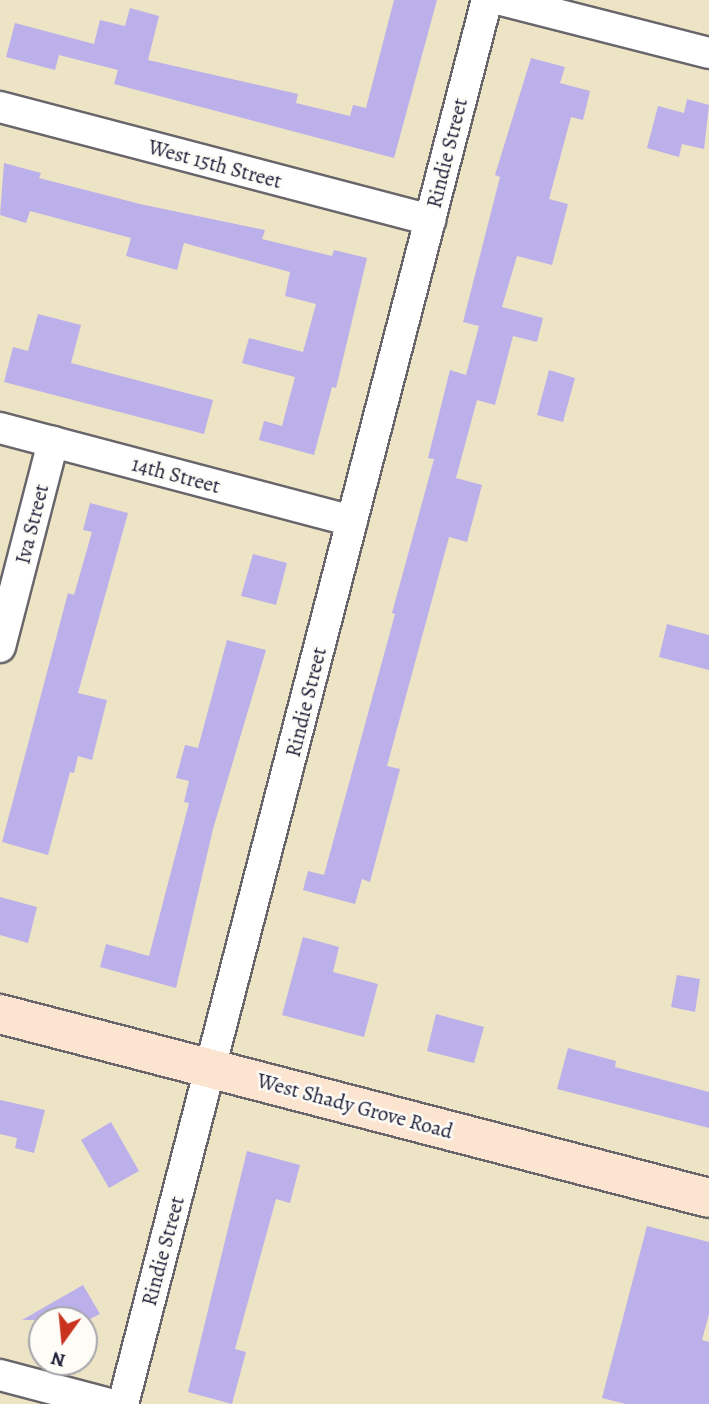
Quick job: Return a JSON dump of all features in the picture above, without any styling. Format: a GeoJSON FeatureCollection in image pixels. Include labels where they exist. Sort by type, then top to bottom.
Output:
{"type":"FeatureCollection","features":[{"type":"Feature","properties":{"kind":"main road","name":"West Shady Grove Road"},"geometry":{"type":"LineString","coordinates":[[0,1014],[709,1198]]}},
{"type":"Feature","properties":{"kind":"street","name":"Rindie Street"},"geometry":{"type":"LineString","coordinates":[[123,1404],[487,0]]}},
{"type":"Feature","properties":{"kind":"street"},"geometry":{"type":"LineString","coordinates":[[501,0],[709,53]]}},
{"type":"Feature","properties":{"kind":"street","name":"West 15th Street"},"geometry":{"type":"LineString","coordinates":[[0,107],[430,220]]}},
{"type":"Feature","properties":{"kind":"street","name":"14th Street"},"geometry":{"type":"LineString","coordinates":[[0,428],[352,521]]}},
{"type":"Feature","properties":{"kind":"street","name":"Iva Street"},"geometry":{"type":"LineString","coordinates":[[0,647],[53,442]]}},
{"type":"Feature","properties":{"kind":"street"},"geometry":{"type":"LineString","coordinates":[[0,1376],[110,1404]]}},
{"type":"Feature","properties":{"kind":"building"},"geometry":{"type":"Polygon","coordinates":[[[394,0],[437,0],[394,158],[114,84],[118,70],[59,55],[55,70],[6,57],[15,23],[94,44],[100,20],[125,26],[130,8],[159,16],[148,60],[298,94],[296,103],[350,116],[353,105],[366,108],[394,0]]]}},
{"type":"Feature","properties":{"kind":"building"},"geometry":{"type":"Polygon","coordinates":[[[531,58],[565,67],[560,83],[590,91],[583,120],[571,117],[549,199],[568,204],[552,265],[517,256],[502,307],[543,318],[537,342],[513,336],[495,405],[477,400],[456,478],[482,485],[467,542],[449,537],[387,766],[400,769],[370,882],[362,879],[355,904],[303,890],[308,871],[324,875],[434,459],[428,458],[450,370],[466,375],[479,326],[463,322],[500,177],[495,175],[531,58]]]}},
{"type":"Feature","properties":{"kind":"building"},"geometry":{"type":"Polygon","coordinates":[[[687,99],[709,105],[704,149],[682,144],[679,157],[647,148],[658,106],[684,113],[687,99]]]}},
{"type":"Feature","properties":{"kind":"building"},"geometry":{"type":"Polygon","coordinates":[[[4,163],[41,173],[39,178],[140,204],[265,230],[262,239],[332,256],[334,250],[367,258],[336,388],[332,387],[314,455],[259,440],[264,421],[282,426],[295,377],[242,363],[249,338],[303,352],[316,304],[285,296],[290,272],[184,243],[177,270],[126,256],[131,238],[30,211],[26,223],[0,215],[4,163]]]}},
{"type":"Feature","properties":{"kind":"building"},"geometry":{"type":"Polygon","coordinates":[[[38,314],[81,325],[71,363],[213,400],[204,434],[4,382],[13,347],[28,351],[38,314]]]}},
{"type":"Feature","properties":{"kind":"building"},"geometry":{"type":"Polygon","coordinates":[[[549,370],[575,378],[563,422],[537,415],[549,370]]]}},
{"type":"Feature","properties":{"kind":"building"},"geometry":{"type":"Polygon","coordinates":[[[90,503],[128,513],[78,693],[107,700],[92,760],[78,756],[74,773],[70,772],[48,855],[2,842],[68,593],[74,595],[92,532],[83,530],[90,503]]]}},
{"type":"Feature","properties":{"kind":"building"},"geometry":{"type":"Polygon","coordinates":[[[253,554],[287,563],[276,605],[241,596],[253,554]]]}},
{"type":"Feature","properties":{"kind":"building"},"geometry":{"type":"Polygon","coordinates":[[[667,624],[709,635],[709,670],[659,657],[667,624]]]}},
{"type":"Feature","properties":{"kind":"building"},"geometry":{"type":"Polygon","coordinates":[[[227,640],[266,650],[213,829],[176,988],[100,967],[106,944],[149,956],[189,803],[184,802],[189,781],[176,778],[185,745],[198,748],[227,640]]]}},
{"type":"Feature","properties":{"kind":"building"},"geometry":{"type":"Polygon","coordinates":[[[0,897],[37,907],[28,943],[0,935],[0,897]]]}},
{"type":"Feature","properties":{"kind":"building"},"geometry":{"type":"Polygon","coordinates":[[[303,937],[339,947],[333,972],[378,984],[364,1037],[282,1015],[303,937]]]}},
{"type":"Feature","properties":{"kind":"building"},"geometry":{"type":"Polygon","coordinates":[[[677,975],[700,979],[695,1012],[671,1007],[677,975]]]}},
{"type":"Feature","properties":{"kind":"building"},"geometry":{"type":"Polygon","coordinates":[[[436,1014],[484,1027],[474,1063],[427,1051],[436,1014]]]}},
{"type":"Feature","properties":{"kind":"building"},"geometry":{"type":"Polygon","coordinates":[[[568,1048],[616,1061],[615,1067],[709,1092],[709,1128],[557,1089],[568,1048]]]}},
{"type":"Feature","properties":{"kind":"building"},"geometry":{"type":"Polygon","coordinates":[[[0,1100],[45,1110],[34,1153],[15,1148],[17,1138],[0,1134],[0,1100]]]}},
{"type":"Feature","properties":{"kind":"building"},"geometry":{"type":"Polygon","coordinates":[[[111,1122],[139,1171],[109,1188],[81,1140],[111,1122]]]}},
{"type":"Feature","properties":{"kind":"building"},"geometry":{"type":"Polygon","coordinates":[[[247,1151],[300,1165],[290,1203],[276,1199],[235,1349],[246,1352],[232,1404],[188,1392],[247,1151]]]}},
{"type":"Feature","properties":{"kind":"building"},"geometry":{"type":"Polygon","coordinates":[[[647,1226],[709,1242],[709,1314],[702,1340],[709,1342],[709,1404],[626,1404],[602,1398],[647,1226]]]}},
{"type":"Feature","properties":{"kind":"building"},"geometry":{"type":"Polygon","coordinates":[[[83,1285],[95,1306],[46,1306],[83,1285]]]}}]}
